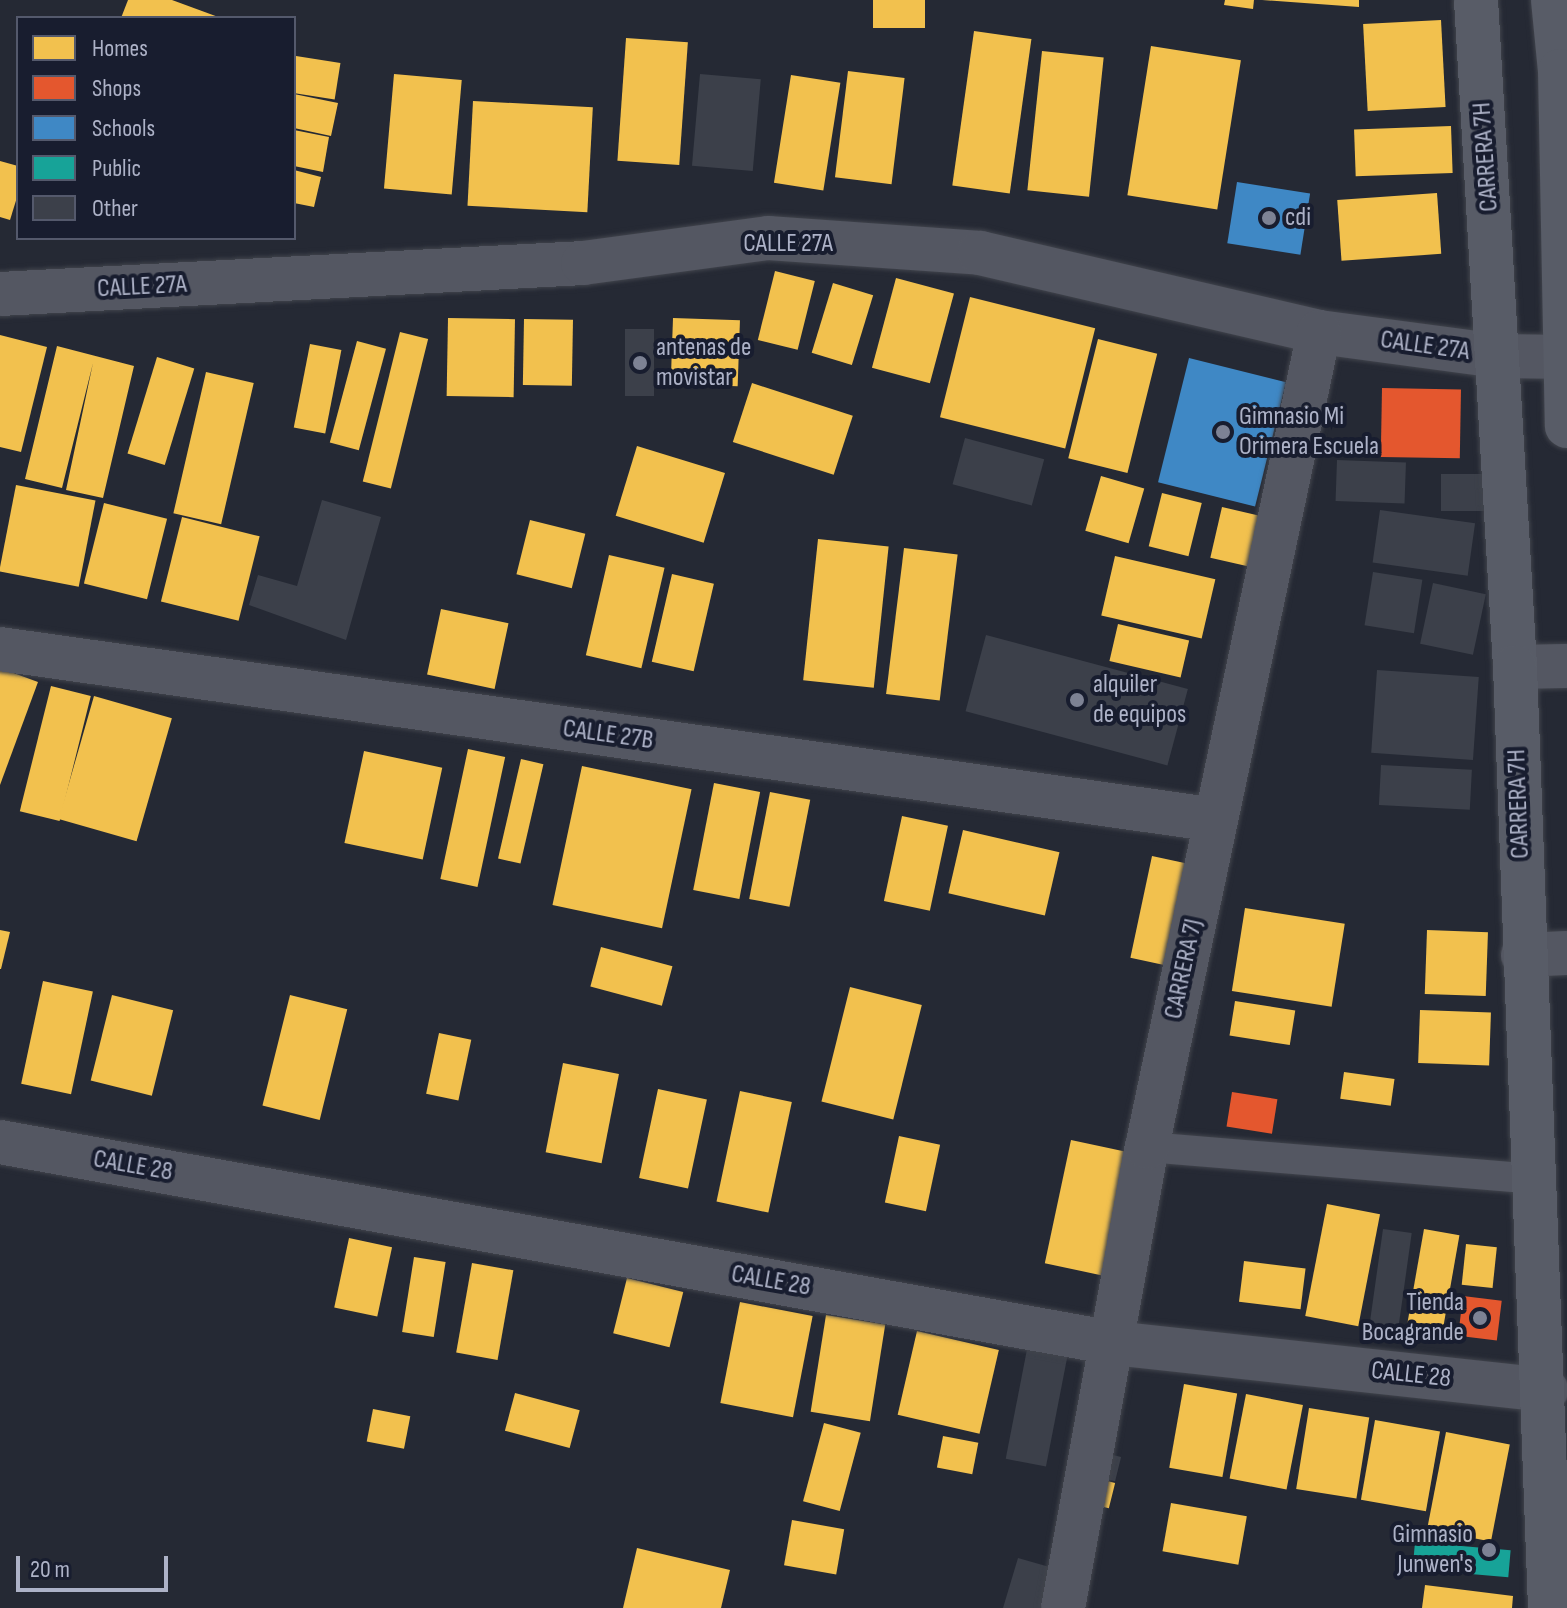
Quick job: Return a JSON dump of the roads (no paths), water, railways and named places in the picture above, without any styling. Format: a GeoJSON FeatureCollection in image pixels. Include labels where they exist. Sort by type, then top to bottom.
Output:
{"type":"FeatureCollection","features":[{"type":"Feature","properties":{"kind":"street","name":"CARRERA 7H"},"geometry":{"type":"LineString","coordinates":[[1476,0],[1515,667],[1523,955],[1546,1390],[1550,1608]]}},
{"type":"Feature","properties":{"kind":"street"},"geometry":{"type":"LineString","coordinates":[[1553,0],[1564,71],[1567,426]]}},
{"type":"Feature","properties":{"kind":"street","name":"CALLE 27A"},"geometry":{"type":"LineString","coordinates":[[0,294],[583,263],[768,238],[980,253],[1319,332],[1499,356],[1565,357]]}},
{"type":"Feature","properties":{"kind":"street","name":"CARRERA 7J"},"geometry":{"type":"LineString","coordinates":[[1063,1608],[1147,1147],[1319,332]]}},
{"type":"Feature","properties":{"kind":"street","name":"CALLE 27B"},"geometry":{"type":"LineString","coordinates":[[0,649],[1216,820]]}},
{"type":"Feature","properties":{"kind":"street"},"geometry":{"type":"LineString","coordinates":[[1515,667],[1567,666]]}},
{"type":"Feature","properties":{"kind":"street"},"geometry":{"type":"LineString","coordinates":[[1523,955],[1567,953]]}},
{"type":"Feature","properties":{"kind":"street","name":"CALLE 28"},"geometry":{"type":"LineString","coordinates":[[0,1142],[1113,1343],[1546,1390]]}},
{"type":"Feature","properties":{"kind":"lane"},"geometry":{"type":"LineString","coordinates":[[1147,1147],[1535,1179]]}},
{"type":"Feature","properties":{"kind":"place","name":"cdi"},"geometry":{"type":"Point","coordinates":[1269,218]}},
{"type":"Feature","properties":{"kind":"place","name":"antenas de movistar"},"geometry":{"type":"Point","coordinates":[640,363]}},
{"type":"Feature","properties":{"kind":"place","name":"Gimnasio Mi Orimera Escuela"},"geometry":{"type":"Point","coordinates":[1223,432]}},
{"type":"Feature","properties":{"kind":"place","name":"alquiler de equipos"},"geometry":{"type":"Point","coordinates":[1077,700]}},
{"type":"Feature","properties":{"kind":"place","name":"Tienda Bocagrande"},"geometry":{"type":"Point","coordinates":[1480,1318]}},
{"type":"Feature","properties":{"kind":"place","name":"Gimnasio Junwen's"},"geometry":{"type":"Point","coordinates":[1489,1550]}}]}
